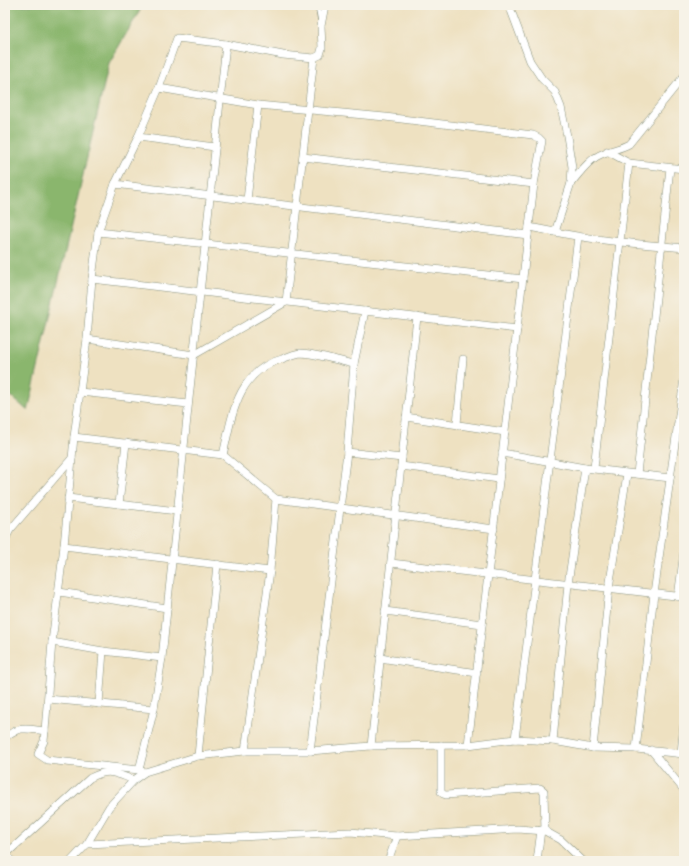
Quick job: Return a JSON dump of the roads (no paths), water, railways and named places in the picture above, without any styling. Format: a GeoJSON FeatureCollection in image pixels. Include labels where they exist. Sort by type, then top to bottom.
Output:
{"type":"FeatureCollection","features":[{"type":"Feature","properties":{"kind":"street"},"geometry":{"type":"LineString","coordinates":[[325,5],[320,26],[322,48],[320,55],[314,58],[262,52],[226,44],[177,38],[159,88],[138,137],[115,184],[98,232],[87,339],[74,437],[59,592],[52,642],[44,741],[38,754],[47,760],[142,771],[198,756],[245,750],[310,751],[371,746],[468,744],[515,739],[553,741],[593,748],[636,749],[682,753],[684,724]]}},
{"type":"Feature","properties":{"kind":"street"},"geometry":{"type":"LineString","coordinates":[[509,5],[530,61],[542,78],[555,92],[561,107],[572,167],[571,183],[555,232]]}},
{"type":"Feature","properties":{"kind":"street"},"geometry":{"type":"LineString","coordinates":[[71,861],[87,844],[109,807],[142,771],[154,709],[162,658],[226,44]]}},
{"type":"Feature","properties":{"kind":"street"},"geometry":{"type":"LineString","coordinates":[[286,302],[314,58]]}},
{"type":"Feature","properties":{"kind":"street"},"geometry":{"type":"LineString","coordinates":[[571,183],[592,160],[607,151],[624,147],[629,144],[684,76]]}},
{"type":"Feature","properties":{"kind":"street"},"geometry":{"type":"LineString","coordinates":[[159,88],[258,105],[385,117],[536,136],[542,141],[534,184],[468,744]]}},
{"type":"Feature","properties":{"kind":"street"},"geometry":{"type":"LineString","coordinates":[[247,200],[258,105]]}},
{"type":"Feature","properties":{"kind":"street"},"geometry":{"type":"LineString","coordinates":[[138,137],[215,147]]}},
{"type":"Feature","properties":{"kind":"street"},"geometry":{"type":"LineString","coordinates":[[607,151],[629,163],[684,169]]}},
{"type":"Feature","properties":{"kind":"street"},"geometry":{"type":"LineString","coordinates":[[303,157],[534,184]]}},
{"type":"Feature","properties":{"kind":"street"},"geometry":{"type":"LineString","coordinates":[[594,468],[629,163]]}},
{"type":"Feature","properties":{"kind":"street"},"geometry":{"type":"LineString","coordinates":[[637,474],[670,168]]}},
{"type":"Feature","properties":{"kind":"street"},"geometry":{"type":"LineString","coordinates":[[115,184],[528,235]]}},
{"type":"Feature","properties":{"kind":"street"},"geometry":{"type":"LineString","coordinates":[[529,227],[578,237],[684,248]]}},
{"type":"Feature","properties":{"kind":"street"},"geometry":{"type":"LineString","coordinates":[[98,232],[523,279]]}},
{"type":"Feature","properties":{"kind":"street"},"geometry":{"type":"LineString","coordinates":[[515,739],[578,237]]}},
{"type":"Feature","properties":{"kind":"street"},"geometry":{"type":"LineString","coordinates":[[92,279],[517,329]]}},
{"type":"Feature","properties":{"kind":"street"},"geometry":{"type":"LineString","coordinates":[[87,339],[194,355],[286,302]]}},
{"type":"Feature","properties":{"kind":"street"},"geometry":{"type":"LineString","coordinates":[[310,751],[347,452],[354,364],[365,311]]}},
{"type":"Feature","properties":{"kind":"street"},"geometry":{"type":"LineString","coordinates":[[371,746],[417,317]]}},
{"type":"Feature","properties":{"kind":"street"},"geometry":{"type":"LineString","coordinates":[[223,455],[234,407],[241,391],[260,368],[270,362],[299,353],[354,364]]}},
{"type":"Feature","properties":{"kind":"street"},"geometry":{"type":"LineString","coordinates":[[457,424],[463,359]]}},
{"type":"Feature","properties":{"kind":"street"},"geometry":{"type":"LineString","coordinates":[[636,749],[654,594],[684,379]]}},
{"type":"Feature","properties":{"kind":"street"},"geometry":{"type":"LineString","coordinates":[[80,392],[188,404]]}},
{"type":"Feature","properties":{"kind":"street"},"geometry":{"type":"LineString","coordinates":[[406,417],[505,432]]}},
{"type":"Feature","properties":{"kind":"street"},"geometry":{"type":"LineString","coordinates":[[74,437],[223,455],[276,499],[494,529]]}},
{"type":"Feature","properties":{"kind":"street"},"geometry":{"type":"LineString","coordinates":[[119,504],[126,443]]}},
{"type":"Feature","properties":{"kind":"street"},"geometry":{"type":"LineString","coordinates":[[347,452],[402,458]]}},
{"type":"Feature","properties":{"kind":"street"},"geometry":{"type":"LineString","coordinates":[[502,453],[585,468],[670,478]]}},
{"type":"Feature","properties":{"kind":"street"},"geometry":{"type":"LineString","coordinates":[[5,540],[10,530],[72,458]]}},
{"type":"Feature","properties":{"kind":"street"},"geometry":{"type":"LineString","coordinates":[[401,466],[500,479]]}},
{"type":"Feature","properties":{"kind":"street"},"geometry":{"type":"LineString","coordinates":[[553,741],[568,584],[585,468]]}},
{"type":"Feature","properties":{"kind":"street"},"geometry":{"type":"LineString","coordinates":[[593,748],[609,588],[627,474]]}},
{"type":"Feature","properties":{"kind":"street"},"geometry":{"type":"LineString","coordinates":[[68,498],[177,511]]}},
{"type":"Feature","properties":{"kind":"street"},"geometry":{"type":"LineString","coordinates":[[245,750],[270,571],[276,499]]}},
{"type":"Feature","properties":{"kind":"street"},"geometry":{"type":"LineString","coordinates":[[64,546],[270,571]]}},
{"type":"Feature","properties":{"kind":"street"},"geometry":{"type":"LineString","coordinates":[[390,563],[681,597],[684,552]]}},
{"type":"Feature","properties":{"kind":"street"},"geometry":{"type":"LineString","coordinates":[[198,756],[217,564]]}},
{"type":"Feature","properties":{"kind":"street"},"geometry":{"type":"LineString","coordinates":[[59,592],[167,608]]}},
{"type":"Feature","properties":{"kind":"street"},"geometry":{"type":"LineString","coordinates":[[386,611],[482,624]]}},
{"type":"Feature","properties":{"kind":"street"},"geometry":{"type":"LineString","coordinates":[[52,642],[103,651],[162,658]]}},
{"type":"Feature","properties":{"kind":"street"},"geometry":{"type":"LineString","coordinates":[[99,704],[103,651]]}},
{"type":"Feature","properties":{"kind":"street"},"geometry":{"type":"LineString","coordinates":[[380,658],[477,673]]}},
{"type":"Feature","properties":{"kind":"street"},"geometry":{"type":"LineString","coordinates":[[48,700],[154,709]]}},
{"type":"Feature","properties":{"kind":"street"},"geometry":{"type":"LineString","coordinates":[[5,738],[10,733],[19,729],[28,728],[45,731]]}},
{"type":"Feature","properties":{"kind":"street"},"geometry":{"type":"LineString","coordinates":[[441,745],[441,792],[443,794],[540,788],[544,791],[543,831],[537,861]]}},
{"type":"Feature","properties":{"kind":"street"},"geometry":{"type":"LineString","coordinates":[[651,750],[684,790]]}},
{"type":"Feature","properties":{"kind":"street"},"geometry":{"type":"LineString","coordinates":[[12,861],[5,855],[90,778],[101,772],[112,772],[134,780]]}},
{"type":"Feature","properties":{"kind":"street"},"geometry":{"type":"LineString","coordinates":[[87,844],[350,832],[397,836],[518,829],[543,831],[561,840],[582,861]]}},
{"type":"Feature","properties":{"kind":"street"},"geometry":{"type":"LineString","coordinates":[[388,861],[397,836]]}},
{"type":"Feature","properties":{"kind":"lane"},"geometry":{"type":"LineString","coordinates":[[317,5],[320,26]]}}]}
